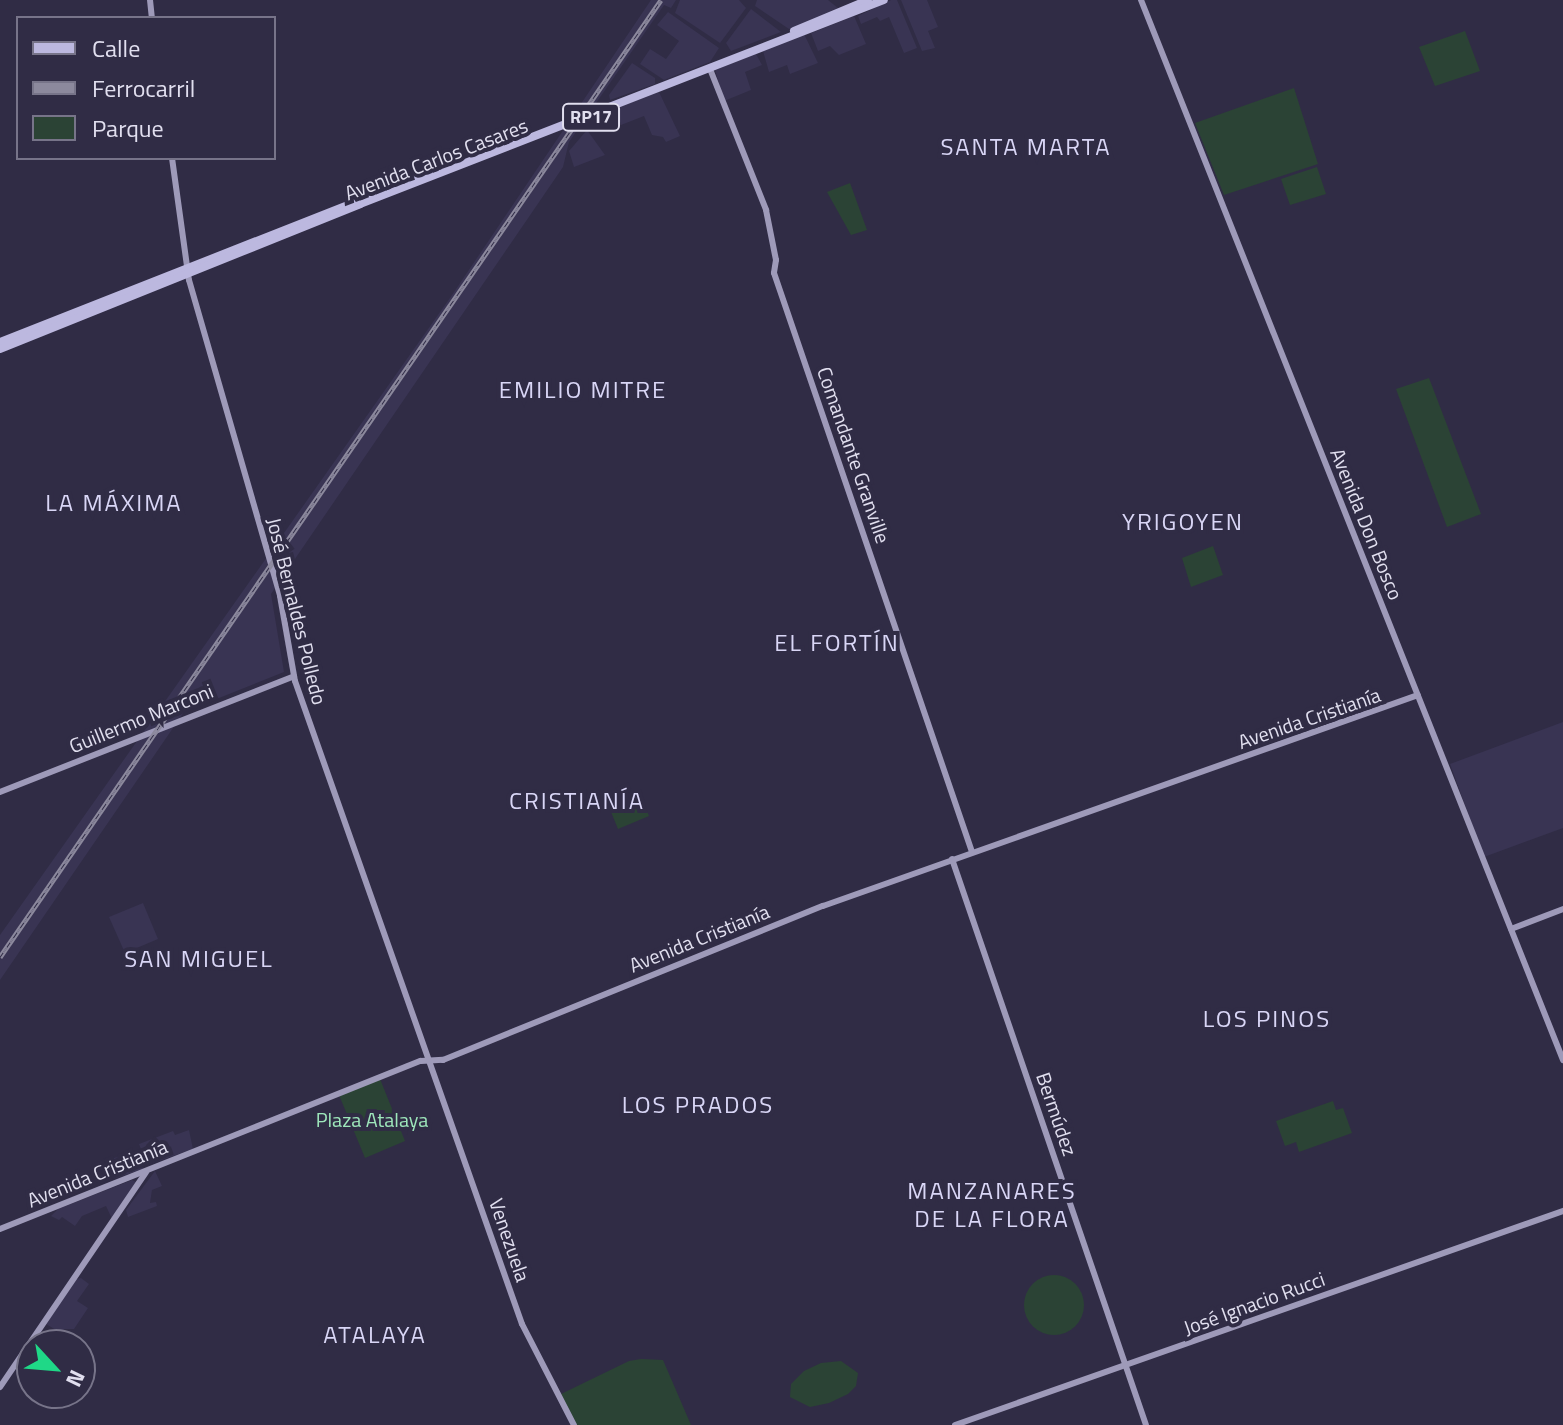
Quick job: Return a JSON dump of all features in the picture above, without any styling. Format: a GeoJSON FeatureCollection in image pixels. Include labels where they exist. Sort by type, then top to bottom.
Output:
{"type":"FeatureCollection","features":[{"type":"Feature","properties":{"kind":"main road","name":"Avenida Carlos Casares"},"geometry":{"type":"LineString","coordinates":[[0,349],[187,271],[868,0]]}},
{"type":"Feature","properties":{"kind":"main road","name":"Avenida Carlos Casares"},"geometry":{"type":"LineString","coordinates":[[0,342],[884,0]]}},
{"type":"Feature","properties":{"kind":"street","name":"Avenida Don Bosco"},"geometry":{"type":"LineString","coordinates":[[1141,0],[1563,1060]]}},
{"type":"Feature","properties":{"kind":"street","name":"Comandante Granville"},"geometry":{"type":"LineString","coordinates":[[710,69],[766,210],[776,260],[774,273],[972,852]]}},
{"type":"Feature","properties":{"kind":"street","name":"José Bernaldes Polledo"},"geometry":{"type":"LineString","coordinates":[[172,160],[187,271],[280,596],[294,676],[431,1060]]}},
{"type":"Feature","properties":{"kind":"street","name":"Guillermo Marconi"},"geometry":{"type":"LineString","coordinates":[[0,792],[294,676]]}},
{"type":"Feature","properties":{"kind":"street","name":"Avenida Cristianía"},"geometry":{"type":"LineString","coordinates":[[0,1229],[380,1077],[431,1060],[443,1060],[784,921],[1418,695]]}},
{"type":"Feature","properties":{"kind":"street","name":"Bermúdez"},"geometry":{"type":"LineString","coordinates":[[952,859],[1146,1425]]}},
{"type":"Feature","properties":{"kind":"street"},"geometry":{"type":"LineString","coordinates":[[1511,929],[1563,909]]}},
{"type":"Feature","properties":{"kind":"street","name":"Venezuela"},"geometry":{"type":"LineString","coordinates":[[431,1060],[522,1324],[574,1425]]}},
{"type":"Feature","properties":{"kind":"street"},"geometry":{"type":"LineString","coordinates":[[0,1387],[147,1171]]}},
{"type":"Feature","properties":{"kind":"street","name":"José Ignacio Rucci"},"geometry":{"type":"LineString","coordinates":[[955,1425],[1563,1211]]}},
{"type":"Feature","properties":{"kind":"shaded area"},"geometry":{"type":"Polygon","coordinates":[[[651,0],[676,0],[671,8],[664,5],[569,142],[563,167],[271,594],[284,672],[184,712],[0,980],[0,935],[450,298],[651,0]]]}},
{"type":"Feature","properties":{"kind":"shaded area"},"geometry":{"type":"Polygon","coordinates":[[[680,0],[739,0],[746,8],[720,43],[675,13],[680,0]]]}},
{"type":"Feature","properties":{"kind":"shaded area"},"geometry":{"type":"Polygon","coordinates":[[[757,0],[828,0],[838,8],[789,29],[755,6],[757,0]]]}},
{"type":"Feature","properties":{"kind":"shaded area"},"geometry":{"type":"Polygon","coordinates":[[[897,0],[917,48],[904,53],[889,17],[880,21],[877,17],[861,24],[858,16],[897,0]]]}},
{"type":"Feature","properties":{"kind":"shaded area"},"geometry":{"type":"Polygon","coordinates":[[[901,0],[927,0],[938,27],[928,31],[935,48],[922,51],[901,0]]]}},
{"type":"Feature","properties":{"kind":"shaded area"},"geometry":{"type":"Polygon","coordinates":[[[751,9],[781,32],[731,51],[726,43],[751,9]]]}},
{"type":"Feature","properties":{"kind":"shaded area"},"geometry":{"type":"Polygon","coordinates":[[[668,12],[719,48],[710,62],[664,80],[640,64],[650,49],[666,59],[679,41],[657,25],[668,12]]]}},
{"type":"Feature","properties":{"kind":"shaded area"},"geometry":{"type":"Polygon","coordinates":[[[854,16],[866,44],[839,55],[830,46],[818,51],[811,33],[854,16]]]}},
{"type":"Feature","properties":{"kind":"shaded area"},"geometry":{"type":"Polygon","coordinates":[[[804,34],[818,63],[790,74],[787,65],[769,72],[763,51],[804,34]]]}},
{"type":"Feature","properties":{"kind":"shaded area"},"geometry":{"type":"Polygon","coordinates":[[[756,54],[762,65],[745,72],[751,90],[724,101],[715,70],[756,54]]]}},
{"type":"Feature","properties":{"kind":"shaded area"},"geometry":{"type":"Polygon","coordinates":[[[632,63],[655,78],[655,84],[610,100],[609,95],[632,63]]]}},
{"type":"Feature","properties":{"kind":"shaded area"},"geometry":{"type":"Polygon","coordinates":[[[659,92],[680,136],[666,142],[663,137],[652,135],[644,116],[621,125],[616,108],[659,92]]]}},
{"type":"Feature","properties":{"kind":"shaded area"},"geometry":{"type":"Polygon","coordinates":[[[587,130],[605,155],[574,167],[569,151],[587,130]]]}},
{"type":"Feature","properties":{"kind":"shaded area"},"geometry":{"type":"Polygon","coordinates":[[[1563,722],[1563,828],[1484,857],[1450,764],[1563,722]]]}},
{"type":"Feature","properties":{"kind":"shaded area"},"geometry":{"type":"Polygon","coordinates":[[[143,903],[158,939],[125,953],[109,917],[143,903]]]}},
{"type":"Feature","properties":{"kind":"shaded area"},"geometry":{"type":"Polygon","coordinates":[[[189,1130],[193,1149],[147,1165],[139,1144],[173,1131],[175,1135],[189,1130]]]}},
{"type":"Feature","properties":{"kind":"shaded area"},"geometry":{"type":"Polygon","coordinates":[[[138,1152],[143,1169],[101,1183],[98,1177],[109,1172],[110,1159],[138,1152]]]}},
{"type":"Feature","properties":{"kind":"shaded area"},"geometry":{"type":"Polygon","coordinates":[[[155,1171],[162,1186],[152,1190],[150,1203],[156,1202],[157,1206],[128,1217],[126,1210],[155,1171]]]}},
{"type":"Feature","properties":{"kind":"shaded area"},"geometry":{"type":"Polygon","coordinates":[[[132,1180],[136,1182],[112,1219],[106,1206],[82,1216],[75,1226],[62,1217],[59,1220],[51,1216],[58,1209],[132,1180]]]}},
{"type":"Feature","properties":{"kind":"shaded area"},"geometry":{"type":"Polygon","coordinates":[[[81,1278],[89,1284],[77,1301],[88,1308],[74,1329],[54,1329],[46,1324],[76,1279],[81,1278]]]}},
{"type":"Feature","properties":{"kind":"green space"},"geometry":{"type":"Polygon","coordinates":[[[1465,31],[1480,71],[1435,86],[1419,47],[1465,31]]]}},
{"type":"Feature","properties":{"kind":"green space"},"geometry":{"type":"Polygon","coordinates":[[[1294,88],[1318,164],[1224,195],[1195,123],[1294,88]]]}},
{"type":"Feature","properties":{"kind":"green space"},"geometry":{"type":"Polygon","coordinates":[[[1317,167],[1326,194],[1290,205],[1281,179],[1317,167]]]}},
{"type":"Feature","properties":{"kind":"green space"},"geometry":{"type":"Polygon","coordinates":[[[850,183],[867,230],[851,235],[827,192],[850,183]]]}},
{"type":"Feature","properties":{"kind":"green space"},"geometry":{"type":"Polygon","coordinates":[[[1429,378],[1481,514],[1447,527],[1396,389],[1429,378]]]}},
{"type":"Feature","properties":{"kind":"green space"},"geometry":{"type":"Polygon","coordinates":[[[1213,546],[1223,575],[1191,587],[1182,558],[1213,546]]]}},
{"type":"Feature","properties":{"kind":"green space"},"geometry":{"type":"Polygon","coordinates":[[[640,794],[649,816],[618,829],[609,807],[640,794]]]}},
{"type":"Feature","properties":{"kind":"green space","name":"Plaza Atalaya"},"geometry":{"type":"Polygon","coordinates":[[[380,1079],[405,1141],[365,1158],[339,1095],[380,1079]]]}},
{"type":"Feature","properties":{"kind":"green space"},"geometry":{"type":"Polygon","coordinates":[[[1333,1101],[1336,1110],[1343,1108],[1352,1133],[1299,1152],[1296,1142],[1285,1146],[1276,1121],[1333,1101]]]}},
{"type":"Feature","properties":{"kind":"green space"},"geometry":{"type":"Polygon","coordinates":[[[1054,1275],[1065,1277],[1075,1284],[1082,1294],[1082,1316],[1075,1326],[1065,1333],[1054,1335],[1043,1333],[1033,1326],[1026,1316],[1024,1305],[1026,1294],[1033,1284],[1043,1277],[1054,1275]]]}},
{"type":"Feature","properties":{"kind":"green space"},"geometry":{"type":"Polygon","coordinates":[[[663,1360],[691,1425],[577,1425],[561,1394],[629,1361],[663,1360]]]}},
{"type":"Feature","properties":{"kind":"green space"},"geometry":{"type":"Polygon","coordinates":[[[841,1361],[858,1373],[856,1386],[848,1394],[810,1407],[790,1397],[791,1384],[804,1371],[821,1363],[841,1361]]]}},
{"type":"Feature","properties":{"kind":"railway"},"geometry":{"type":"LineString","coordinates":[[0,957],[661,0]]}},
{"type":"Feature","properties":{"kind":"district","name":"SANTA MARTA"},"geometry":{"type":"Point","coordinates":[1026,147]}},
{"type":"Feature","properties":{"kind":"district","name":"EMILIO MITRE"},"geometry":{"type":"Point","coordinates":[583,390]}},
{"type":"Feature","properties":{"kind":"district","name":"LA MÁXIMA"},"geometry":{"type":"Point","coordinates":[114,503]}},
{"type":"Feature","properties":{"kind":"district","name":"YRIGOYEN"},"geometry":{"type":"Point","coordinates":[1183,522]}},
{"type":"Feature","properties":{"kind":"district","name":"EL FORTÍN"},"geometry":{"type":"Point","coordinates":[837,643]}},
{"type":"Feature","properties":{"kind":"district","name":"CRISTIANÍA"},"geometry":{"type":"Point","coordinates":[577,801]}},
{"type":"Feature","properties":{"kind":"district","name":"SAN MIGUEL"},"geometry":{"type":"Point","coordinates":[199,959]}},
{"type":"Feature","properties":{"kind":"district","name":"LOS PINOS"},"geometry":{"type":"Point","coordinates":[1267,1019]}},
{"type":"Feature","properties":{"kind":"district","name":"LOS PRADOS"},"geometry":{"type":"Point","coordinates":[698,1105]}},
{"type":"Feature","properties":{"kind":"district","name":"MANZANARES DE LA FLORA"},"geometry":{"type":"Point","coordinates":[992,1205]}},
{"type":"Feature","properties":{"kind":"district","name":"ATALAYA"},"geometry":{"type":"Point","coordinates":[375,1335]}}]}
